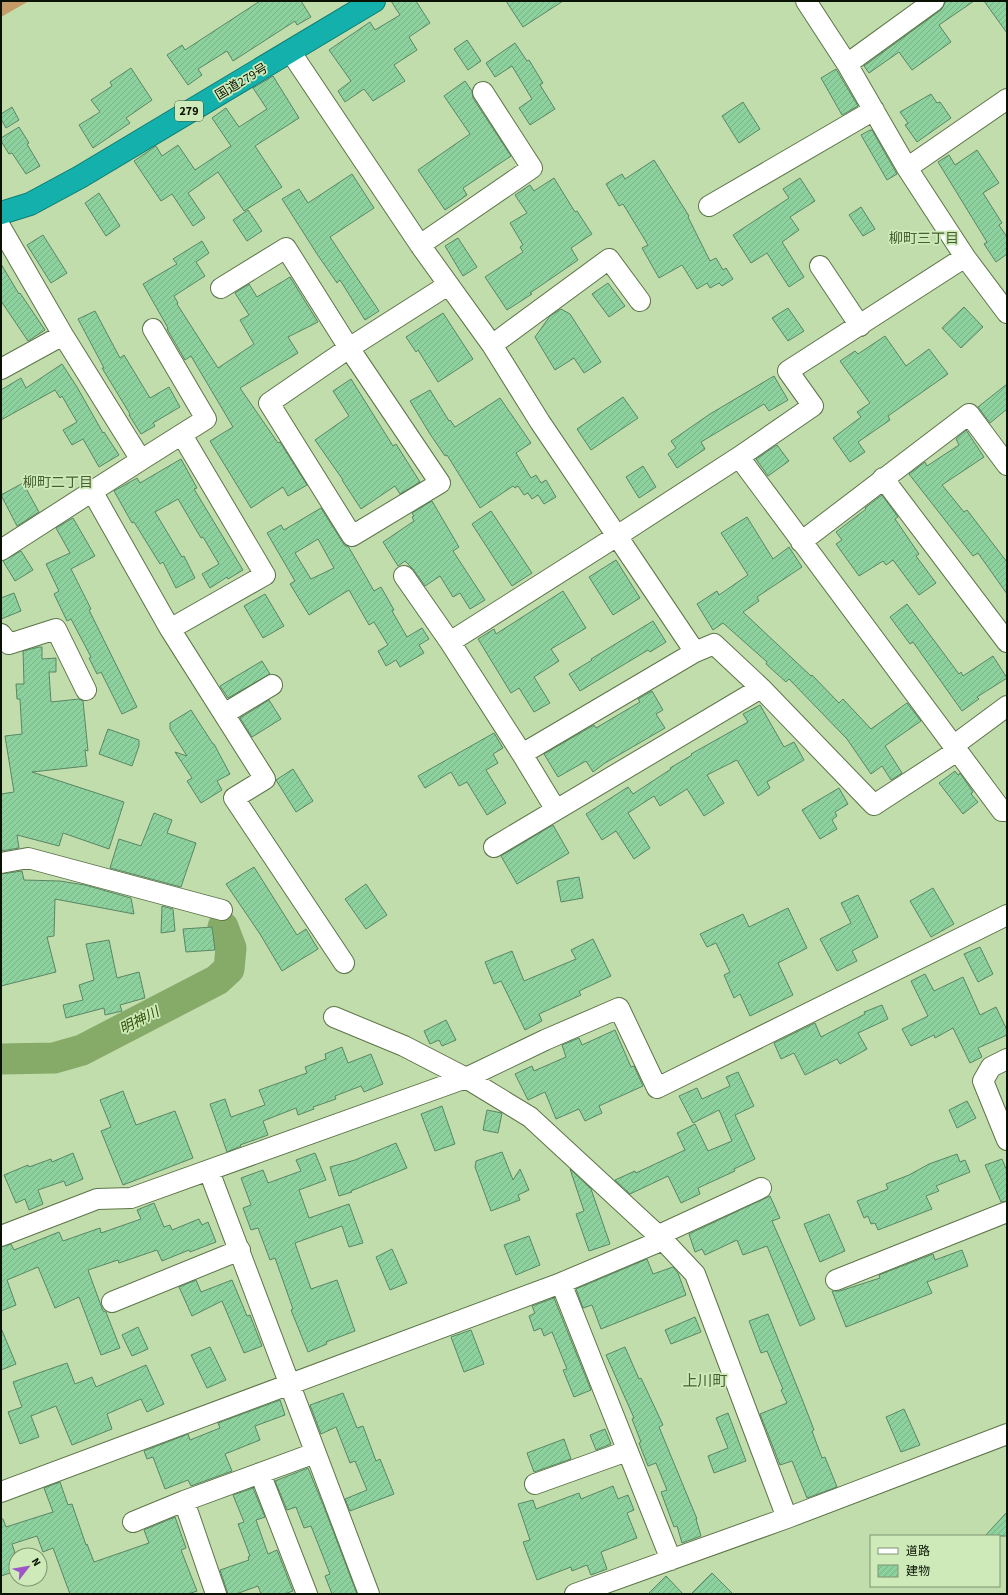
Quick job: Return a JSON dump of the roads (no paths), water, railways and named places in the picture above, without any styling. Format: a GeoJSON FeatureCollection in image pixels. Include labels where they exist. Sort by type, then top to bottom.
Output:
{"type":"FeatureCollection","features":[{"type":"Feature","properties":{"kind":"highway","name":"国道279号"},"geometry":{"type":"LineString","coordinates":[[1,213],[30,204],[80,177],[374,1]]}},
{"type":"Feature","properties":{"kind":"street"},"geometry":{"type":"LineString","coordinates":[[806,1],[847,64],[907,168],[965,257],[1007,313]]}},
{"type":"Feature","properties":{"kind":"street"},"geometry":{"type":"LineString","coordinates":[[847,64],[934,1]]}},
{"type":"Feature","properties":{"kind":"street"},"geometry":{"type":"LineString","coordinates":[[290,51],[420,245],[492,345],[540,422],[695,652]]}},
{"type":"Feature","properties":{"kind":"street"},"geometry":{"type":"LineString","coordinates":[[420,245],[532,168],[483,92]]}},
{"type":"Feature","properties":{"kind":"street"},"geometry":{"type":"LineString","coordinates":[[907,168],[1007,99]]}},
{"type":"Feature","properties":{"kind":"street"},"geometry":{"type":"LineString","coordinates":[[709,206],[874,110]]}},
{"type":"Feature","properties":{"kind":"street"},"geometry":{"type":"LineString","coordinates":[[1,228],[63,335],[141,460]]}},
{"type":"Feature","properties":{"kind":"street"},"geometry":{"type":"LineString","coordinates":[[221,288],[286,248],[349,348],[440,483],[352,536],[269,403],[349,348],[448,285]]}},
{"type":"Feature","properties":{"kind":"street"},"geometry":{"type":"LineString","coordinates":[[450,642],[739,457],[813,406],[788,371],[965,257]]}},
{"type":"Feature","properties":{"kind":"street"},"geometry":{"type":"LineString","coordinates":[[492,345],[609,259],[640,301]]}},
{"type":"Feature","properties":{"kind":"street"},"geometry":{"type":"LineString","coordinates":[[820,266],[860,326]]}},
{"type":"Feature","properties":{"kind":"street"},"geometry":{"type":"LineString","coordinates":[[1,550],[206,419],[153,329]]}},
{"type":"Feature","properties":{"kind":"street"},"geometry":{"type":"LineString","coordinates":[[1,369],[63,335]]}},
{"type":"Feature","properties":{"kind":"street"},"geometry":{"type":"LineString","coordinates":[[801,542],[883,478],[969,414],[1007,464]]}},
{"type":"Feature","properties":{"kind":"street"},"geometry":{"type":"LineString","coordinates":[[170,629],[265,575],[182,434]]}},
{"type":"Feature","properties":{"kind":"street"},"geometry":{"type":"LineString","coordinates":[[739,457],[955,749],[1002,811],[1007,811]]}},
{"type":"Feature","properties":{"kind":"street"},"geometry":{"type":"LineString","coordinates":[[883,478],[1007,642]]}},
{"type":"Feature","properties":{"kind":"street"},"geometry":{"type":"LineString","coordinates":[[92,491],[170,629],[265,779],[234,798],[344,963]]}},
{"type":"Feature","properties":{"kind":"street"},"geometry":{"type":"LineString","coordinates":[[404,576],[450,642],[556,810]]}},
{"type":"Feature","properties":{"kind":"street"},"geometry":{"type":"LineString","coordinates":[[1,634],[8,644],[56,629],[86,690]]}},
{"type":"Feature","properties":{"kind":"street"},"geometry":{"type":"LineString","coordinates":[[522,754],[695,652],[714,644],[761,688],[874,805],[955,749],[1007,706]]}},
{"type":"Feature","properties":{"kind":"street"},"geometry":{"type":"LineString","coordinates":[[224,714],[272,685]]}},
{"type":"Feature","properties":{"kind":"street"},"geometry":{"type":"LineString","coordinates":[[494,847],[761,688]]}},
{"type":"Feature","properties":{"kind":"street"},"geometry":{"type":"LineString","coordinates":[[1,863],[28,858],[222,910]]}},
{"type":"Feature","properties":{"kind":"street"},"geometry":{"type":"LineString","coordinates":[[1,1236],[97,1199],[131,1198],[466,1078],[546,1040],[619,1008],[657,1088],[1007,915]]}},
{"type":"Feature","properties":{"kind":"street"},"geometry":{"type":"LineString","coordinates":[[334,1017],[404,1046],[466,1078],[530,1118],[661,1238],[695,1274],[787,1518]]}},
{"type":"Feature","properties":{"kind":"street"},"geometry":{"type":"LineString","coordinates":[[1007,1059],[991,1067],[983,1081],[1007,1140]]}},
{"type":"Feature","properties":{"kind":"street"},"geometry":{"type":"LineString","coordinates":[[209,1171],[369,1594]]}},
{"type":"Feature","properties":{"kind":"street"},"geometry":{"type":"LineString","coordinates":[[1,1492],[561,1283],[661,1238],[761,1188]]}},
{"type":"Feature","properties":{"kind":"street"},"geometry":{"type":"LineString","coordinates":[[836,1280],[1007,1212]]}},
{"type":"Feature","properties":{"kind":"street"},"geometry":{"type":"LineString","coordinates":[[112,1302],[240,1250]]}},
{"type":"Feature","properties":{"kind":"street"},"geometry":{"type":"LineString","coordinates":[[561,1283],[671,1560]]}},
{"type":"Feature","properties":{"kind":"street"},"geometry":{"type":"LineString","coordinates":[[575,1594],[787,1518],[1007,1434]]}},
{"type":"Feature","properties":{"kind":"street"},"geometry":{"type":"LineString","coordinates":[[535,1484],[627,1451]]}},
{"type":"Feature","properties":{"kind":"street"},"geometry":{"type":"LineString","coordinates":[[133,1522],[184,1501],[315,1453]]}},
{"type":"Feature","properties":{"kind":"street"},"geometry":{"type":"LineString","coordinates":[[260,1473],[307,1594]]}},
{"type":"Feature","properties":{"kind":"street"},"geometry":{"type":"LineString","coordinates":[[184,1501],[216,1594]]}},
{"type":"Feature","properties":{"kind":"waterway","name":"明神川"},"geometry":{"type":"LineString","coordinates":[[1,1059],[54,1058],[82,1050],[217,980],[229,969],[231,948],[223,927]]}},
{"type":"Feature","properties":{"kind":"district","name":"柳町三丁目"},"geometry":{"type":"Point","coordinates":[924,238]}},
{"type":"Feature","properties":{"kind":"district","name":"柳町二丁目"},"geometry":{"type":"Point","coordinates":[58,482]}},
{"type":"Feature","properties":{"kind":"district","name":"上川町"},"geometry":{"type":"Point","coordinates":[705,1381]}}]}
